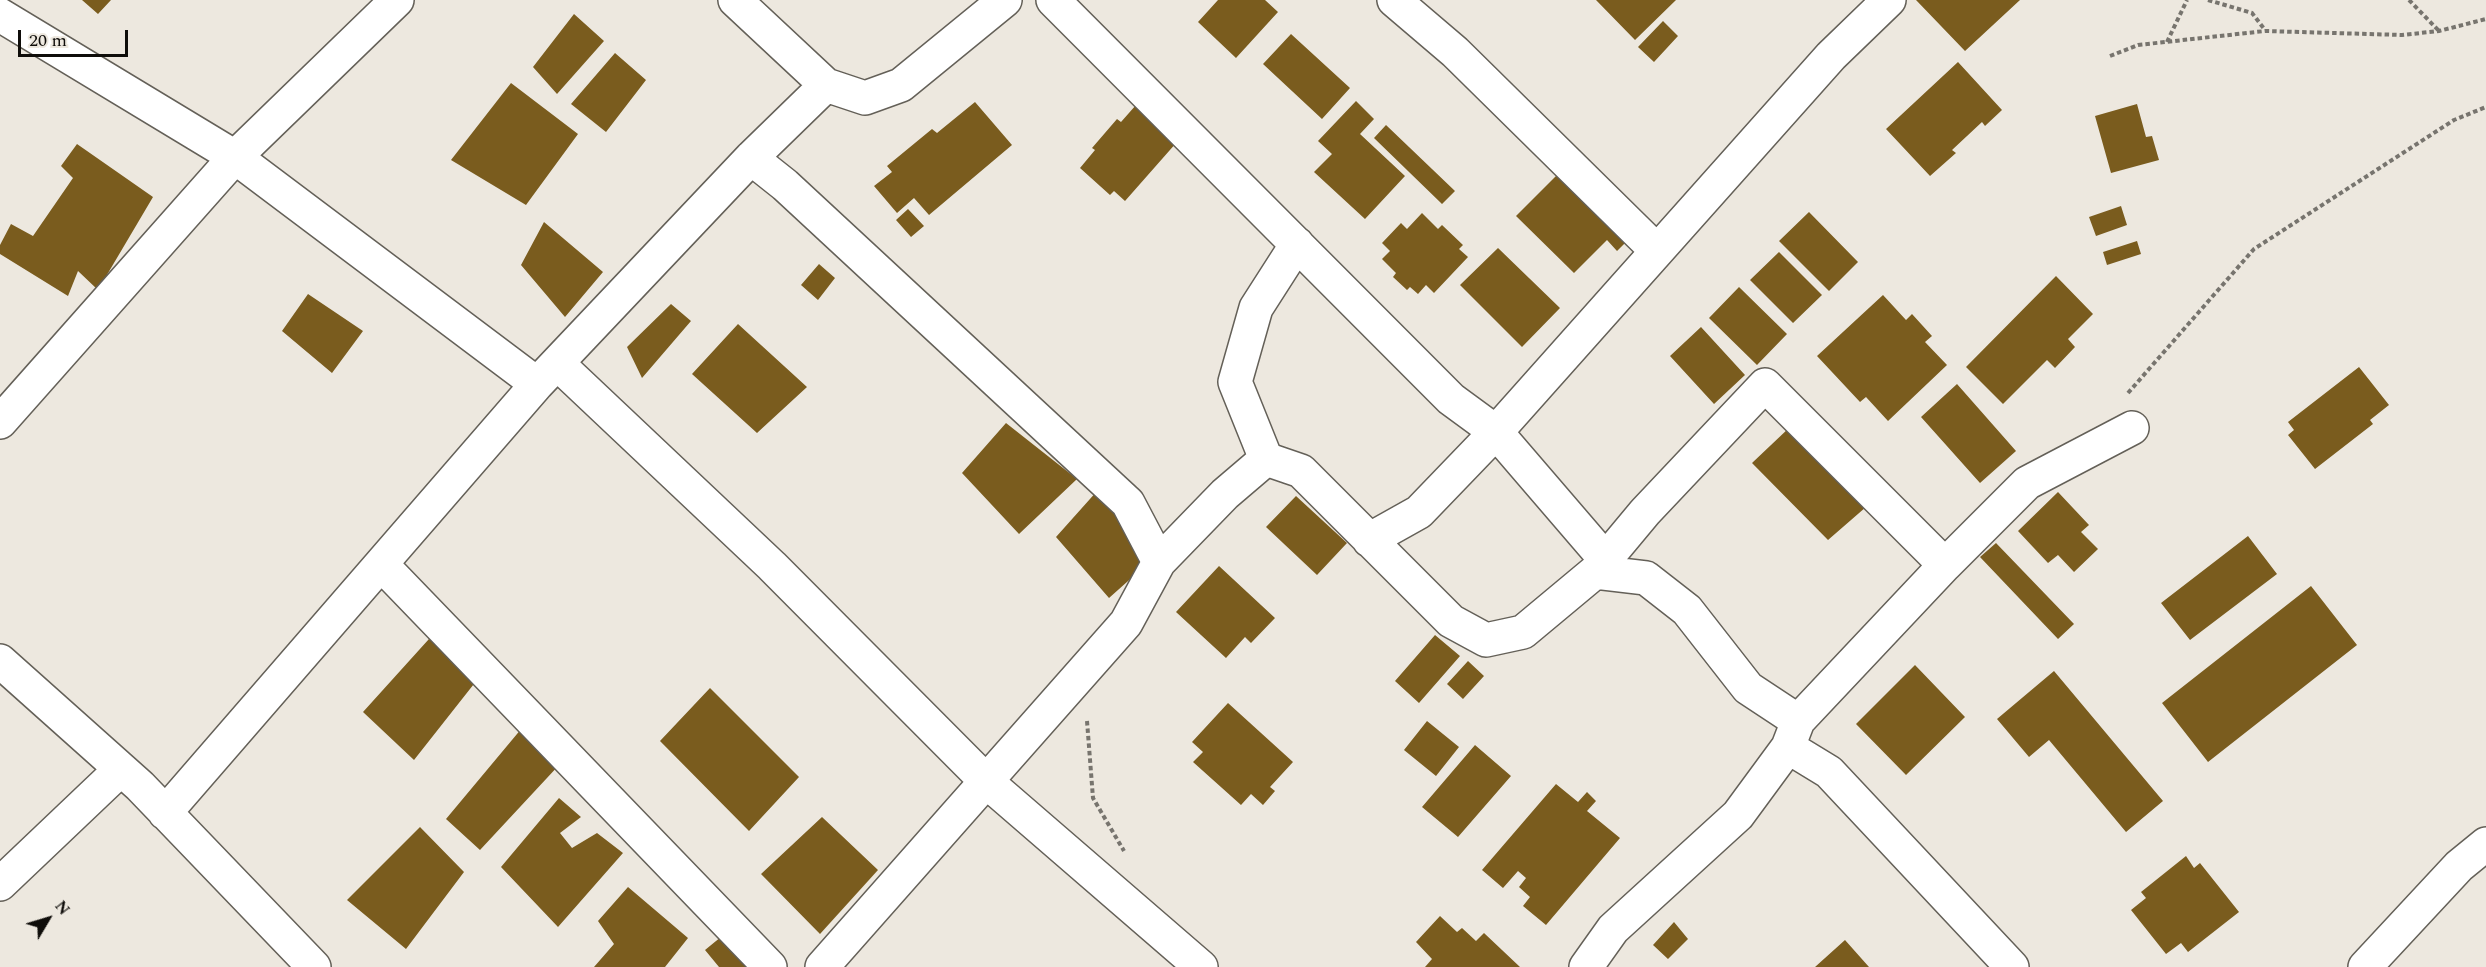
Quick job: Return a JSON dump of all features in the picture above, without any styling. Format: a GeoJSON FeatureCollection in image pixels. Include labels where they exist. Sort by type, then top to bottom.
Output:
{"type":"FeatureCollection","features":[{"type":"Feature","properties":{"kind":"street"},"geometry":{"type":"LineString","coordinates":[[0,422],[235,157],[397,0]]}},
{"type":"Feature","properties":{"kind":"street"},"geometry":{"type":"LineString","coordinates":[[735,0],[826,85],[865,98],[901,85],[1005,0]]}},
{"type":"Feature","properties":{"kind":"street"},"geometry":{"type":"LineString","coordinates":[[1053,0],[1452,399],[1496,432],[1601,566],[1646,578],[1687,610],[1748,688],[2012,967]]}},
{"type":"Feature","properties":{"kind":"street"},"geometry":{"type":"LineString","coordinates":[[1394,0],[1455,52],[1657,251]]}},
{"type":"Feature","properties":{"kind":"street"},"geometry":{"type":"LineString","coordinates":[[1369,540],[1419,512],[1496,432],[1831,56],[1889,0]]}},
{"type":"Feature","properties":{"kind":"street"},"geometry":{"type":"LineString","coordinates":[[0,15],[235,157],[547,374],[771,567],[987,782],[1201,967]]}},
{"type":"Feature","properties":{"kind":"street"},"geometry":{"type":"LineString","coordinates":[[165,813],[547,374],[751,158],[826,85]]}},
{"type":"Feature","properties":{"kind":"street"},"geometry":{"type":"LineString","coordinates":[[751,158],[785,185],[1128,503],[1159,562]]}},
{"type":"Feature","properties":{"kind":"street"},"geometry":{"type":"LineString","coordinates":[[1298,244],[1256,308],[1235,382],[1266,459],[1301,471],[1451,621],[1486,640],[1523,633],[1601,566],[1646,512],[1765,385],[1945,565]]}},
{"type":"Feature","properties":{"kind":"street"},"geometry":{"type":"LineString","coordinates":[[1586,967],[1613,929],[1738,815],[1793,734],[1945,565],[2027,483],[2118,435]]}},
{"type":"Feature","properties":{"kind":"street"},"geometry":{"type":"LineString","coordinates":[[822,967],[1126,623],[1159,562],[1225,494],[1266,459]]}},
{"type":"Feature","properties":{"kind":"street"},"geometry":{"type":"LineString","coordinates":[[381,564],[770,967]]}},
{"type":"Feature","properties":{"kind":"street"},"geometry":{"type":"LineString","coordinates":[[0,661],[121,769],[314,967]]}},
{"type":"Feature","properties":{"kind":"street"},"geometry":{"type":"LineString","coordinates":[[0,884],[121,769]]}},
{"type":"Feature","properties":{"kind":"street"},"geometry":{"type":"LineString","coordinates":[[2365,967],[2458,866],[2486,844]]}},
{"type":"Feature","properties":{"kind":"path"},"geometry":{"type":"LineString","coordinates":[[2167,42],[2187,0]]}},
{"type":"Feature","properties":{"kind":"path"},"geometry":{"type":"LineString","coordinates":[[2208,0],[2252,13],[2265,31]]}},
{"type":"Feature","properties":{"kind":"path"},"geometry":{"type":"LineString","coordinates":[[2409,0],[2439,31]]}},
{"type":"Feature","properties":{"kind":"path"},"geometry":{"type":"LineString","coordinates":[[2110,56],[2138,45],[2265,31],[2402,35],[2439,31],[2486,19]]}},
{"type":"Feature","properties":{"kind":"path"},"geometry":{"type":"LineString","coordinates":[[2118,435],[2128,392],[2254,249],[2454,120],[2486,107]]}},
{"type":"Feature","properties":{"kind":"path"},"geometry":{"type":"LineString","coordinates":[[1090,714],[1086,724],[1092,798],[1126,855]]}},
{"type":"Feature","properties":{"kind":"building"},"geometry":{"type":"Polygon","coordinates":[[[82,0],[111,0],[98,14],[82,0]]]}},
{"type":"Feature","properties":{"kind":"building"},"geometry":{"type":"Polygon","coordinates":[[[1218,0],[1265,0],[1278,12],[1236,58],[1198,22],[1218,0]]]}},
{"type":"Feature","properties":{"kind":"building"},"geometry":{"type":"Polygon","coordinates":[[[1596,0],[1676,0],[1635,40],[1596,0]]]}},
{"type":"Feature","properties":{"kind":"building"},"geometry":{"type":"Polygon","coordinates":[[[1916,0],[2020,0],[1965,51],[1916,0]]]}},
{"type":"Feature","properties":{"kind":"building"},"geometry":{"type":"Polygon","coordinates":[[[574,14],[604,41],[557,94],[533,67],[574,14]]]}},
{"type":"Feature","properties":{"kind":"building"},"geometry":{"type":"Polygon","coordinates":[[[1663,21],[1678,36],[1654,62],[1638,47],[1663,21]]]}},
{"type":"Feature","properties":{"kind":"building"},"geometry":{"type":"Polygon","coordinates":[[[1291,34],[1350,88],[1322,119],[1263,64],[1291,34]]]}},
{"type":"Feature","properties":{"kind":"building"},"geometry":{"type":"Polygon","coordinates":[[[615,53],[646,80],[606,132],[571,104],[615,53]]]}},
{"type":"Feature","properties":{"kind":"building"},"geometry":{"type":"Polygon","coordinates":[[[1958,62],[2002,110],[1985,126],[1982,122],[1952,150],[1956,153],[1930,176],[1886,129],[1958,62]]]}},
{"type":"Feature","properties":{"kind":"building"},"geometry":{"type":"Polygon","coordinates":[[[511,83],[578,134],[526,205],[451,160],[511,83]]]}},
{"type":"Feature","properties":{"kind":"building"},"geometry":{"type":"Polygon","coordinates":[[[1356,101],[1374,119],[1360,134],[1405,176],[1365,219],[1314,172],[1332,154],[1318,141],[1356,101]]]}},
{"type":"Feature","properties":{"kind":"building"},"geometry":{"type":"Polygon","coordinates":[[[975,102],[1012,145],[929,215],[914,198],[897,213],[874,186],[892,172],[887,166],[932,129],[937,133],[975,102]]]}},
{"type":"Feature","properties":{"kind":"building"},"geometry":{"type":"Polygon","coordinates":[[[2137,104],[2146,137],[2152,136],[2159,160],[2111,173],[2095,116],[2137,104]]]}},
{"type":"Feature","properties":{"kind":"building"},"geometry":{"type":"Polygon","coordinates":[[[1136,105],[1177,142],[1125,201],[1114,191],[1110,195],[1080,168],[1095,150],[1092,148],[1117,119],[1121,122],[1136,105]]]}},
{"type":"Feature","properties":{"kind":"building"},"geometry":{"type":"Polygon","coordinates":[[[1386,125],[1455,191],[1442,204],[1374,138],[1386,125]]]}},
{"type":"Feature","properties":{"kind":"building"},"geometry":{"type":"Polygon","coordinates":[[[77,144],[153,197],[98,290],[78,271],[68,296],[0,254],[0,245],[11,224],[33,236],[73,178],[61,166],[77,144]]]}},
{"type":"Feature","properties":{"kind":"building"},"geometry":{"type":"Polygon","coordinates":[[[1557,175],[1632,236],[1617,251],[1607,240],[1574,273],[1516,216],[1557,175]]]}},
{"type":"Feature","properties":{"kind":"building"},"geometry":{"type":"Polygon","coordinates":[[[2121,206],[2127,225],[2096,236],[2089,217],[2121,206]]]}},
{"type":"Feature","properties":{"kind":"building"},"geometry":{"type":"Polygon","coordinates":[[[908,209],[924,226],[911,237],[896,220],[908,209]]]}},
{"type":"Feature","properties":{"kind":"building"},"geometry":{"type":"Polygon","coordinates":[[[1809,212],[1858,262],[1829,291],[1779,241],[1809,212]]]}},
{"type":"Feature","properties":{"kind":"building"},"geometry":{"type":"Polygon","coordinates":[[[1422,213],[1438,229],[1442,225],[1463,245],[1459,249],[1468,257],[1434,293],[1426,285],[1418,294],[1410,287],[1407,290],[1393,277],[1396,273],[1382,259],[1390,251],[1382,243],[1401,223],[1407,229],[1422,213]]]}},
{"type":"Feature","properties":{"kind":"building"},"geometry":{"type":"Polygon","coordinates":[[[544,222],[603,272],[565,317],[521,265],[544,222]]]}},
{"type":"Feature","properties":{"kind":"building"},"geometry":{"type":"Polygon","coordinates":[[[2137,241],[2141,254],[2107,265],[2103,252],[2137,241]]]}},
{"type":"Feature","properties":{"kind":"building"},"geometry":{"type":"Polygon","coordinates":[[[1498,248],[1560,308],[1522,347],[1460,285],[1498,248]]]}},
{"type":"Feature","properties":{"kind":"building"},"geometry":{"type":"Polygon","coordinates":[[[1779,252],[1822,295],[1793,323],[1750,280],[1779,252]]]}},
{"type":"Feature","properties":{"kind":"building"},"geometry":{"type":"Polygon","coordinates":[[[819,264],[835,278],[818,300],[801,285],[819,264]]]}},
{"type":"Feature","properties":{"kind":"building"},"geometry":{"type":"Polygon","coordinates":[[[2056,276],[2093,314],[2068,339],[2075,347],[2055,368],[2047,360],[2003,404],[1966,367],[2056,276]]]}},
{"type":"Feature","properties":{"kind":"building"},"geometry":{"type":"Polygon","coordinates":[[[1739,287],[1787,334],[1757,365],[1709,318],[1739,287]]]}},
{"type":"Feature","properties":{"kind":"building"},"geometry":{"type":"Polygon","coordinates":[[[308,294],[363,331],[332,373],[282,331],[308,294]]]}},
{"type":"Feature","properties":{"kind":"building"},"geometry":{"type":"Polygon","coordinates":[[[1883,295],[1906,320],[1912,314],[1932,336],[1925,342],[1947,365],[1888,421],[1866,397],[1860,402],[1817,356],[1883,295]]]}},
{"type":"Feature","properties":{"kind":"building"},"geometry":{"type":"Polygon","coordinates":[[[671,304],[691,321],[642,378],[627,347],[671,304]]]}},
{"type":"Feature","properties":{"kind":"building"},"geometry":{"type":"Polygon","coordinates":[[[738,324],[807,387],[757,433],[692,374],[738,324]]]}},
{"type":"Feature","properties":{"kind":"building"},"geometry":{"type":"Polygon","coordinates":[[[1701,327],[1745,375],[1714,404],[1670,356],[1701,327]]]}},
{"type":"Feature","properties":{"kind":"building"},"geometry":{"type":"Polygon","coordinates":[[[2359,367],[2389,405],[2370,420],[2373,424],[2315,469],[2288,435],[2294,430],[2288,422],[2359,367]]]}},
{"type":"Feature","properties":{"kind":"building"},"geometry":{"type":"Polygon","coordinates":[[[1957,384],[2016,451],[1980,483],[1921,417],[1957,384]]]}},
{"type":"Feature","properties":{"kind":"building"},"geometry":{"type":"Polygon","coordinates":[[[1006,423],[1077,479],[1019,534],[962,473],[1006,423]]]}},
{"type":"Feature","properties":{"kind":"building"},"geometry":{"type":"Polygon","coordinates":[[[1790,427],[1866,507],[1828,540],[1752,463],[1790,427]]]}},
{"type":"Feature","properties":{"kind":"building"},"geometry":{"type":"Polygon","coordinates":[[[1098,490],[1155,557],[1109,598],[1056,537],[1098,490]]]}},
{"type":"Feature","properties":{"kind":"building"},"geometry":{"type":"Polygon","coordinates":[[[2058,492],[2089,525],[2081,532],[2098,549],[2074,572],[2058,555],[2048,563],[2018,531],[2058,492]]]}},
{"type":"Feature","properties":{"kind":"building"},"geometry":{"type":"Polygon","coordinates":[[[1296,496],[1347,543],[1317,575],[1266,527],[1296,496]]]}},
{"type":"Feature","properties":{"kind":"building"},"geometry":{"type":"Polygon","coordinates":[[[2248,536],[2277,574],[2190,640],[2161,603],[2248,536]]]}},
{"type":"Feature","properties":{"kind":"building"},"geometry":{"type":"Polygon","coordinates":[[[1996,543],[2074,624],[2058,639],[1980,557],[1996,543]]]}},
{"type":"Feature","properties":{"kind":"building"},"geometry":{"type":"Polygon","coordinates":[[[1219,566],[1275,618],[1251,643],[1245,637],[1226,658],[1176,612],[1219,566]]]}},
{"type":"Feature","properties":{"kind":"building"},"geometry":{"type":"Polygon","coordinates":[[[2311,586],[2357,645],[2208,762],[2162,703],[2311,586]]]}},
{"type":"Feature","properties":{"kind":"building"},"geometry":{"type":"Polygon","coordinates":[[[438,629],[481,675],[414,760],[363,712],[438,629]]]}},
{"type":"Feature","properties":{"kind":"building"},"geometry":{"type":"Polygon","coordinates":[[[1435,635],[1460,656],[1419,703],[1395,681],[1435,635]]]}},
{"type":"Feature","properties":{"kind":"building"},"geometry":{"type":"Polygon","coordinates":[[[1468,661],[1484,676],[1463,699],[1447,684],[1468,661]]]}},
{"type":"Feature","properties":{"kind":"building"},"geometry":{"type":"Polygon","coordinates":[[[1915,665],[1965,717],[1906,775],[1856,724],[1915,665]]]}},
{"type":"Feature","properties":{"kind":"building"},"geometry":{"type":"Polygon","coordinates":[[[2054,671],[2163,801],[2126,832],[2049,740],[2029,757],[1997,719],[2054,671]]]}},
{"type":"Feature","properties":{"kind":"building"},"geometry":{"type":"Polygon","coordinates":[[[710,688],[799,777],[749,831],[660,741],[710,688]]]}},
{"type":"Feature","properties":{"kind":"building"},"geometry":{"type":"Polygon","coordinates":[[[1228,703],[1293,762],[1270,787],[1275,791],[1263,805],[1251,794],[1241,805],[1193,762],[1203,752],[1192,742],[1228,703]]]}},
{"type":"Feature","properties":{"kind":"building"},"geometry":{"type":"Polygon","coordinates":[[[1427,721],[1459,747],[1436,776],[1404,750],[1427,721]]]}},
{"type":"Feature","properties":{"kind":"building"},"geometry":{"type":"Polygon","coordinates":[[[522,728],[560,764],[480,850],[446,819],[522,728]]]}},
{"type":"Feature","properties":{"kind":"building"},"geometry":{"type":"Polygon","coordinates":[[[1475,745],[1511,776],[1458,837],[1422,807],[1475,745]]]}},
{"type":"Feature","properties":{"kind":"building"},"geometry":{"type":"Polygon","coordinates":[[[1556,784],[1578,802],[1587,792],[1596,801],[1587,811],[1620,838],[1546,925],[1523,906],[1530,897],[1519,887],[1526,878],[1518,871],[1503,888],[1482,870],[1556,784]]]}},
{"type":"Feature","properties":{"kind":"building"},"geometry":{"type":"Polygon","coordinates":[[[559,798],[581,817],[560,833],[572,848],[597,833],[623,853],[558,927],[501,867],[559,798]]]}},
{"type":"Feature","properties":{"kind":"building"},"geometry":{"type":"Polygon","coordinates":[[[822,817],[878,870],[820,934],[761,874],[822,817]]]}},
{"type":"Feature","properties":{"kind":"building"},"geometry":{"type":"Polygon","coordinates":[[[420,827],[464,872],[406,949],[347,900],[420,827]]]}},
{"type":"Feature","properties":{"kind":"building"},"geometry":{"type":"Polygon","coordinates":[[[2186,856],[2194,868],[2200,863],[2239,912],[2188,952],[2181,943],[2166,954],[2131,910],[2146,898],[2141,892],[2186,856]]]}},
{"type":"Feature","properties":{"kind":"building"},"geometry":{"type":"Polygon","coordinates":[[[628,887],[688,938],[665,967],[594,967],[614,944],[598,921],[628,887]]]}},
{"type":"Feature","properties":{"kind":"building"},"geometry":{"type":"Polygon","coordinates":[[[1440,916],[1457,932],[1462,928],[1476,941],[1484,933],[1520,967],[1425,967],[1432,959],[1416,942],[1440,916]]]}},
{"type":"Feature","properties":{"kind":"building"},"geometry":{"type":"Polygon","coordinates":[[[1674,922],[1688,939],[1668,959],[1653,945],[1674,922]]]}},
{"type":"Feature","properties":{"kind":"building"},"geometry":{"type":"Polygon","coordinates":[[[727,932],[761,967],[719,967],[705,950],[727,932]]]}},
{"type":"Feature","properties":{"kind":"building"},"geometry":{"type":"Polygon","coordinates":[[[1845,940],[1869,967],[1815,967],[1845,940]]]}}]}
